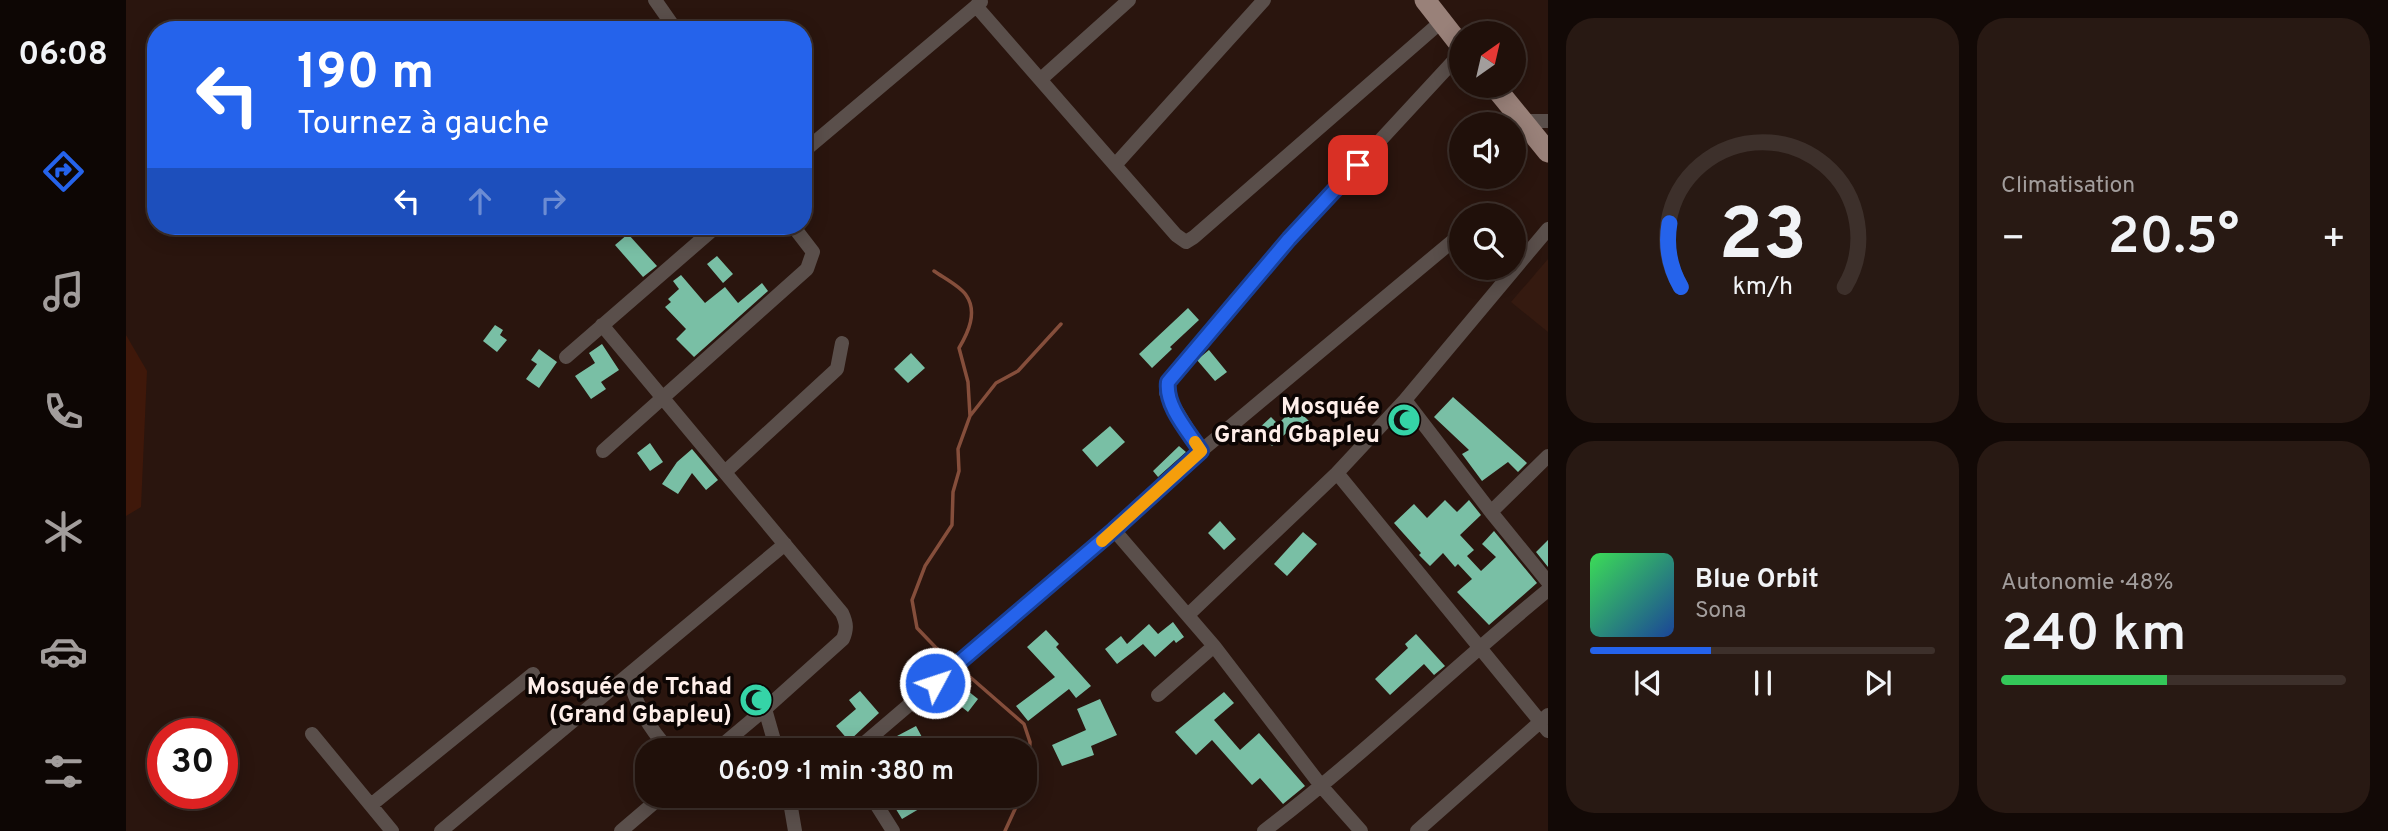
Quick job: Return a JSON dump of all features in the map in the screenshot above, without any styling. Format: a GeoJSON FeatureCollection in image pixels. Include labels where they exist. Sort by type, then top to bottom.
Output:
{"type":"FeatureCollection","features":[{"type":"Feature","properties":{"kind":"main road"},"geometry":{"type":"LineString","coordinates":[[1425,0],[1449,30]]}},
{"type":"Feature","properties":{"kind":"main road"},"geometry":{"type":"LineString","coordinates":[[1504,98],[1516,112]]}},
{"type":"Feature","properties":{"kind":"main road"},"geometry":{"type":"LineString","coordinates":[[1526,125],[1548,152]]}},
{"type":"Feature","properties":{"kind":"street"},"geometry":{"type":"LineString","coordinates":[[655,0],[670,21]]}},
{"type":"Feature","properties":{"kind":"street"},"geometry":{"type":"LineString","coordinates":[[1041,79],[1129,0]]}},
{"type":"Feature","properties":{"kind":"street"},"geometry":{"type":"LineString","coordinates":[[1116,164],[1264,0]]}},
{"type":"Feature","properties":{"kind":"street"},"geometry":{"type":"LineString","coordinates":[[812,144],[980,3],[1041,79],[1176,235],[1186,242],[1442,21]]}},
{"type":"Feature","properties":{"kind":"street"},"geometry":{"type":"LineString","coordinates":[[1201,451],[1166,393],[1173,374],[1289,239],[1449,66]]}},
{"type":"Feature","properties":{"kind":"street"},"geometry":{"type":"LineString","coordinates":[[1526,121],[1548,121]]}},
{"type":"Feature","properties":{"kind":"street"},"geometry":{"type":"LineString","coordinates":[[1526,250],[1548,229]]}},
{"type":"Feature","properties":{"kind":"street"},"geometry":{"type":"LineString","coordinates":[[566,357],[707,235]]}},
{"type":"Feature","properties":{"kind":"street"},"geometry":{"type":"LineString","coordinates":[[603,451],[807,269],[813,252],[800,235]]}},
{"type":"Feature","properties":{"kind":"street"},"geometry":{"type":"LineString","coordinates":[[870,738],[1114,530],[1201,451],[1449,244]]}},
{"type":"Feature","properties":{"kind":"street"},"geometry":{"type":"LineString","coordinates":[[1188,615],[1337,473],[1405,400],[1500,280]]}},
{"type":"Feature","properties":{"kind":"street"},"geometry":{"type":"LineString","coordinates":[[602,325],[842,613],[847,629],[843,639],[730,738]]}},
{"type":"Feature","properties":{"kind":"street"},"geometry":{"type":"LineString","coordinates":[[725,472],[837,369],[842,343]]}},
{"type":"Feature","properties":{"kind":"street"},"geometry":{"type":"LineString","coordinates":[[1405,400],[1548,582]]}},
{"type":"Feature","properties":{"kind":"street"},"geometry":{"type":"LineString","coordinates":[[1491,512],[1548,456]]}},
{"type":"Feature","properties":{"kind":"street"},"geometry":{"type":"LineString","coordinates":[[1337,473],[1478,647],[1545,723],[1417,831]]}},
{"type":"Feature","properties":{"kind":"street"},"geometry":{"type":"LineString","coordinates":[[1114,530],[1214,646],[1322,787],[1361,831]]}},
{"type":"Feature","properties":{"kind":"street"},"geometry":{"type":"LineString","coordinates":[[442,831],[785,544]]}},
{"type":"Feature","properties":{"kind":"street"},"geometry":{"type":"LineString","coordinates":[[1264,831],[1322,787],[1478,647],[1548,590]]}},
{"type":"Feature","properties":{"kind":"street"},"geometry":{"type":"LineString","coordinates":[[1158,695],[1214,646]]}},
{"type":"Feature","properties":{"kind":"street"},"geometry":{"type":"LineString","coordinates":[[372,805],[533,674]]}},
{"type":"Feature","properties":{"kind":"street"},"geometry":{"type":"LineString","coordinates":[[628,676],[637,705],[649,728],[658,738]]}},
{"type":"Feature","properties":{"kind":"street"},"geometry":{"type":"LineString","coordinates":[[765,709],[773,738]]}},
{"type":"Feature","properties":{"kind":"street"},"geometry":{"type":"LineString","coordinates":[[312,734],[391,831]]}},
{"type":"Feature","properties":{"kind":"street"},"geometry":{"type":"LineString","coordinates":[[621,831],[648,808]]}},
{"type":"Feature","properties":{"kind":"street"},"geometry":{"type":"LineString","coordinates":[[794,808],[795,831]]}},
{"type":"Feature","properties":{"kind":"street"},"geometry":{"type":"LineString","coordinates":[[879,808],[893,831]]}},
{"type":"Feature","properties":{"kind":"shaded area"},"geometry":{"type":"Polygon","coordinates":[[[1548,259],[1548,332],[1511,302],[1548,259]]]}},
{"type":"Feature","properties":{"kind":"shaded area"},"geometry":{"type":"Polygon","coordinates":[[[126,335],[147,371],[141,507],[126,516],[126,335]]]}},
{"type":"Feature","properties":{"kind":"building"},"geometry":{"type":"Polygon","coordinates":[[[629,235],[657,266],[643,277],[615,245],[629,235]]]}},
{"type":"Feature","properties":{"kind":"building"},"geometry":{"type":"Polygon","coordinates":[[[717,256],[733,274],[723,283],[707,264],[717,256]]]}},
{"type":"Feature","properties":{"kind":"building"},"geometry":{"type":"Polygon","coordinates":[[[681,275],[705,303],[725,287],[738,303],[762,283],[768,291],[694,357],[676,339],[686,329],[665,307],[671,302],[668,299],[679,289],[673,281],[681,275]]]}},
{"type":"Feature","properties":{"kind":"building"},"geometry":{"type":"Polygon","coordinates":[[[1188,308],[1199,320],[1152,368],[1139,354],[1188,308]]]}},
{"type":"Feature","properties":{"kind":"building"},"geometry":{"type":"Polygon","coordinates":[[[495,325],[503,330],[500,335],[507,340],[497,352],[483,341],[495,325]]]}},
{"type":"Feature","properties":{"kind":"building"},"geometry":{"type":"Polygon","coordinates":[[[602,344],[619,370],[601,382],[606,389],[591,399],[575,376],[595,363],[589,353],[602,344]]]}},
{"type":"Feature","properties":{"kind":"building"},"geometry":{"type":"Polygon","coordinates":[[[539,349],[557,362],[539,388],[526,379],[537,364],[531,360],[539,349]]]}},
{"type":"Feature","properties":{"kind":"building"},"geometry":{"type":"Polygon","coordinates":[[[1209,350],[1227,372],[1215,381],[1197,360],[1209,350]]]}},
{"type":"Feature","properties":{"kind":"building"},"geometry":{"type":"Polygon","coordinates":[[[911,353],[925,368],[908,383],[894,369],[911,353]]]}},
{"type":"Feature","properties":{"kind":"building"},"geometry":{"type":"Polygon","coordinates":[[[1453,397],[1527,463],[1518,472],[1508,462],[1482,481],[1462,454],[1469,450],[1434,417],[1453,397]]]}},
{"type":"Feature","properties":{"kind":"building"},"geometry":{"type":"Polygon","coordinates":[[[1295,407],[1309,421],[1298,432],[1293,427],[1272,446],[1257,430],[1271,417],[1278,424],[1295,407]]]}},
{"type":"Feature","properties":{"kind":"building"},"geometry":{"type":"Polygon","coordinates":[[[1110,426],[1125,442],[1097,467],[1082,450],[1110,426]]]}},
{"type":"Feature","properties":{"kind":"building"},"geometry":{"type":"Polygon","coordinates":[[[650,443],[663,462],[650,471],[637,453],[650,443]]]}},
{"type":"Feature","properties":{"kind":"building"},"geometry":{"type":"Polygon","coordinates":[[[1179,446],[1186,452],[1158,477],[1153,471],[1179,446]]]}},
{"type":"Feature","properties":{"kind":"building"},"geometry":{"type":"Polygon","coordinates":[[[692,449],[718,480],[706,490],[692,473],[678,494],[662,484],[677,462],[692,449]]]}},
{"type":"Feature","properties":{"kind":"building"},"geometry":{"type":"Polygon","coordinates":[[[1445,500],[1457,512],[1469,500],[1481,515],[1460,535],[1474,550],[1467,556],[1481,571],[1496,557],[1482,544],[1494,531],[1537,583],[1489,625],[1457,592],[1472,579],[1458,564],[1455,567],[1443,553],[1430,566],[1394,523],[1414,504],[1427,518],[1445,500]]]}},
{"type":"Feature","properties":{"kind":"building"},"geometry":{"type":"Polygon","coordinates":[[[1220,521],[1236,539],[1224,550],[1208,533],[1220,521]]]}},
{"type":"Feature","properties":{"kind":"building"},"geometry":{"type":"Polygon","coordinates":[[[1303,532],[1317,544],[1287,576],[1274,564],[1303,532]]]}},
{"type":"Feature","properties":{"kind":"building"},"geometry":{"type":"Polygon","coordinates":[[[1548,540],[1548,567],[1536,552],[1548,540]]]}},
{"type":"Feature","properties":{"kind":"building"},"geometry":{"type":"Polygon","coordinates":[[[1173,622],[1184,637],[1176,643],[1174,640],[1155,657],[1143,644],[1117,664],[1105,649],[1121,636],[1127,644],[1149,624],[1158,634],[1173,622]]]}},
{"type":"Feature","properties":{"kind":"building"},"geometry":{"type":"Polygon","coordinates":[[[1046,630],[1059,644],[1056,647],[1091,686],[1076,698],[1069,689],[1028,721],[1016,706],[1055,677],[1027,647],[1046,630]]]}},
{"type":"Feature","properties":{"kind":"building"},"geometry":{"type":"Polygon","coordinates":[[[1416,634],[1445,666],[1434,675],[1424,664],[1390,695],[1375,679],[1408,648],[1405,644],[1416,634]]]}},
{"type":"Feature","properties":{"kind":"building"},"geometry":{"type":"Polygon","coordinates":[[[958,683],[978,699],[968,712],[948,696],[958,683]]]}},
{"type":"Feature","properties":{"kind":"building"},"geometry":{"type":"Polygon","coordinates":[[[860,691],[879,713],[852,738],[846,738],[836,726],[856,709],[849,700],[860,691]]]}},
{"type":"Feature","properties":{"kind":"building"},"geometry":{"type":"Polygon","coordinates":[[[1224,692],[1234,703],[1214,720],[1240,750],[1259,733],[1305,786],[1283,804],[1260,778],[1252,785],[1212,740],[1196,755],[1175,732],[1224,692]]]}},
{"type":"Feature","properties":{"kind":"building"},"geometry":{"type":"Polygon","coordinates":[[[1100,699],[1117,735],[1091,746],[1094,755],[1062,766],[1052,745],[1086,730],[1077,709],[1100,699]]]}},
{"type":"Feature","properties":{"kind":"building"},"geometry":{"type":"Polygon","coordinates":[[[916,726],[922,738],[898,738],[897,736],[916,726]]]}},
{"type":"Feature","properties":{"kind":"building"},"geometry":{"type":"Polygon","coordinates":[[[895,808],[921,808],[902,819],[895,808]]]}},
{"type":"Feature","properties":{"kind":"waterway"},"geometry":{"type":"LineString","coordinates":[[934,271],[956,285],[970,302],[971,308],[968,329],[959,348],[968,382],[970,416],[958,449],[959,471],[953,492],[952,525],[925,566],[912,600],[917,628],[940,652]]}},
{"type":"Feature","properties":{"kind":"waterway"},"geometry":{"type":"LineString","coordinates":[[970,416],[996,383],[1018,371],[1061,324]]}},
{"type":"Feature","properties":{"kind":"waterway"},"geometry":{"type":"LineString","coordinates":[[962,670],[1024,724],[1029,738]]}},
{"type":"Feature","properties":{"kind":"waterway"},"geometry":{"type":"LineString","coordinates":[[1005,831],[1016,808]]}},
{"type":"Feature","properties":{"kind":"slow traffic"},"geometry":{"type":"LineString","coordinates":[[1102,541],[1201,451],[1195,442]]}},
{"type":"Feature","properties":{"kind":"place","name":"Mosquée Grand Gbapleu"},"geometry":{"type":"Point","coordinates":[1404,420]}},
{"type":"Feature","properties":{"kind":"place","name":"Mosquée de Tchad (Grand Gbapleu)"},"geometry":{"type":"Point","coordinates":[756,700]}},
{"type":"Feature","properties":{"kind":"route"},"geometry":{"type":"LineString","coordinates":[[935,683],[1114,530],[1201,451],[1166,393],[1168,382],[1289,239],[1358,165]]}}]}
